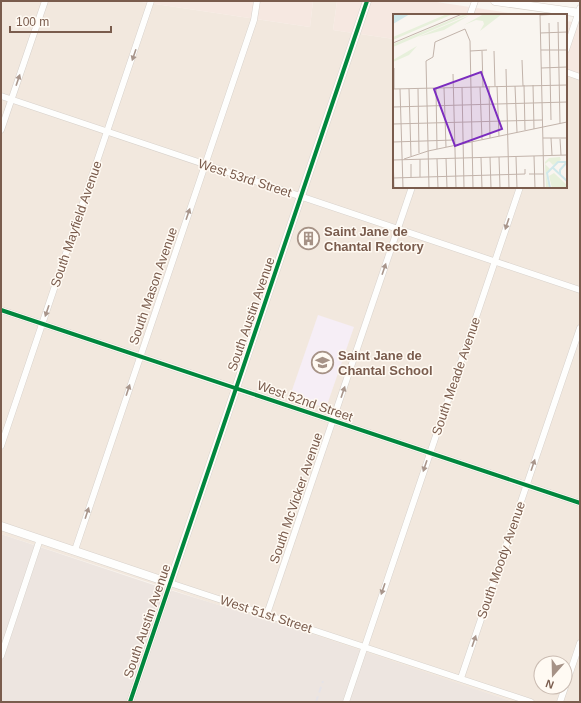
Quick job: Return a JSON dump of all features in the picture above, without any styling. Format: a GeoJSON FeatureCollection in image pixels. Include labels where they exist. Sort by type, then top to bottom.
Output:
{"type":"FeatureCollection","features":[{"type":"Feature","properties":{"kind":"street"},"geometry":{"type":"LineString","coordinates":[[1,130],[45,1]]}},
{"type":"Feature","properties":{"kind":"street","name":"South Mayfield Avenue"},"geometry":{"type":"LineString","coordinates":[[1,446],[151,1]]}},
{"type":"Feature","properties":{"kind":"street","name":"South Mason Avenue"},"geometry":{"type":"LineString","coordinates":[[74,550],[254,20],[257,1]]}},
{"type":"Feature","properties":{"kind":"street","name":"South Austin Avenue"},"geometry":{"type":"LineString","coordinates":[[130,702],[367,1]]}},
{"type":"Feature","properties":{"kind":"street"},"geometry":{"type":"LineString","coordinates":[[470,14],[475,1]]}},
{"type":"Feature","properties":{"kind":"street"},"geometry":{"type":"LineString","coordinates":[[495,1],[579,11],[567,47]]}},
{"type":"Feature","properties":{"kind":"street"},"geometry":{"type":"LineString","coordinates":[[567,72],[580,77]]}},
{"type":"Feature","properties":{"kind":"street","name":"West 53rd Street"},"geometry":{"type":"LineString","coordinates":[[1,96],[580,290]]}},
{"type":"Feature","properties":{"kind":"street","name":"South McVicker Avenue"},"geometry":{"type":"LineString","coordinates":[[267,614],[412,188]]}},
{"type":"Feature","properties":{"kind":"street","name":"South Meade Avenue"},"geometry":{"type":"LineString","coordinates":[[346,702],[520,188]]}},
{"type":"Feature","properties":{"kind":"street","name":"West 52nd Street"},"geometry":{"type":"LineString","coordinates":[[1,310],[580,504]]}},
{"type":"Feature","properties":{"kind":"street","name":"South Moody Avenue"},"geometry":{"type":"LineString","coordinates":[[461,678],[580,328]]}},
{"type":"Feature","properties":{"kind":"street","name":"West 51st Street"},"geometry":{"type":"LineString","coordinates":[[1,526],[531,702]]}},
{"type":"Feature","properties":{"kind":"street"},"geometry":{"type":"LineString","coordinates":[[1,656],[40,539]]}},
{"type":"Feature","properties":{"kind":"street"},"geometry":{"type":"LineString","coordinates":[[560,702],[580,643]]}},
{"type":"Feature","properties":{"kind":"shaded area"},"geometry":{"type":"Polygon","coordinates":[[[1,1],[135,1],[310,27],[313,1],[337,1],[333,30],[393,39],[393,188],[567,188],[567,70],[580,74],[580,702],[514,702],[1,534],[1,1]]]}},
{"type":"Feature","properties":{"kind":"shaded area"},"geometry":{"type":"Polygon","coordinates":[[[135,1],[313,1],[310,27],[135,1]]]}},
{"type":"Feature","properties":{"kind":"shaded area"},"geometry":{"type":"Polygon","coordinates":[[[337,1],[430,1],[517,14],[393,14],[393,39],[333,30],[337,1]]]}},
{"type":"Feature","properties":{"kind":"shaded area"},"geometry":{"type":"Polygon","coordinates":[[[567,21],[580,23],[580,74],[567,70],[567,21]]]}},
{"type":"Feature","properties":{"kind":"shaded area","name":"Saint Jane de Chantal School"},"geometry":{"type":"Polygon","coordinates":[[[318,315],[354,327],[326,408],[290,396],[318,315]]]}},
{"type":"Feature","properties":{"kind":"shaded area"},"geometry":{"type":"Polygon","coordinates":[[[1,534],[157,586],[306,632],[514,702],[1,702],[1,534]]]}},
{"type":"Feature","properties":{"kind":"railway"},"geometry":{"type":"LineString","coordinates":[[316,702],[323,681]]}},
{"type":"Feature","properties":{"kind":"cycle path"},"geometry":{"type":"LineString","coordinates":[[130,702],[367,1]]}},
{"type":"Feature","properties":{"kind":"cycle path"},"geometry":{"type":"LineString","coordinates":[[1,310],[580,503]]}},
{"type":"Feature","properties":{"kind":"place","name":"Saint Jane de Chantal Rectory"},"geometry":{"type":"Point","coordinates":[309,238]}},
{"type":"Feature","properties":{"kind":"place","name":"Saint Jane de Chantal School"},"geometry":{"type":"Point","coordinates":[322,362]}}]}
